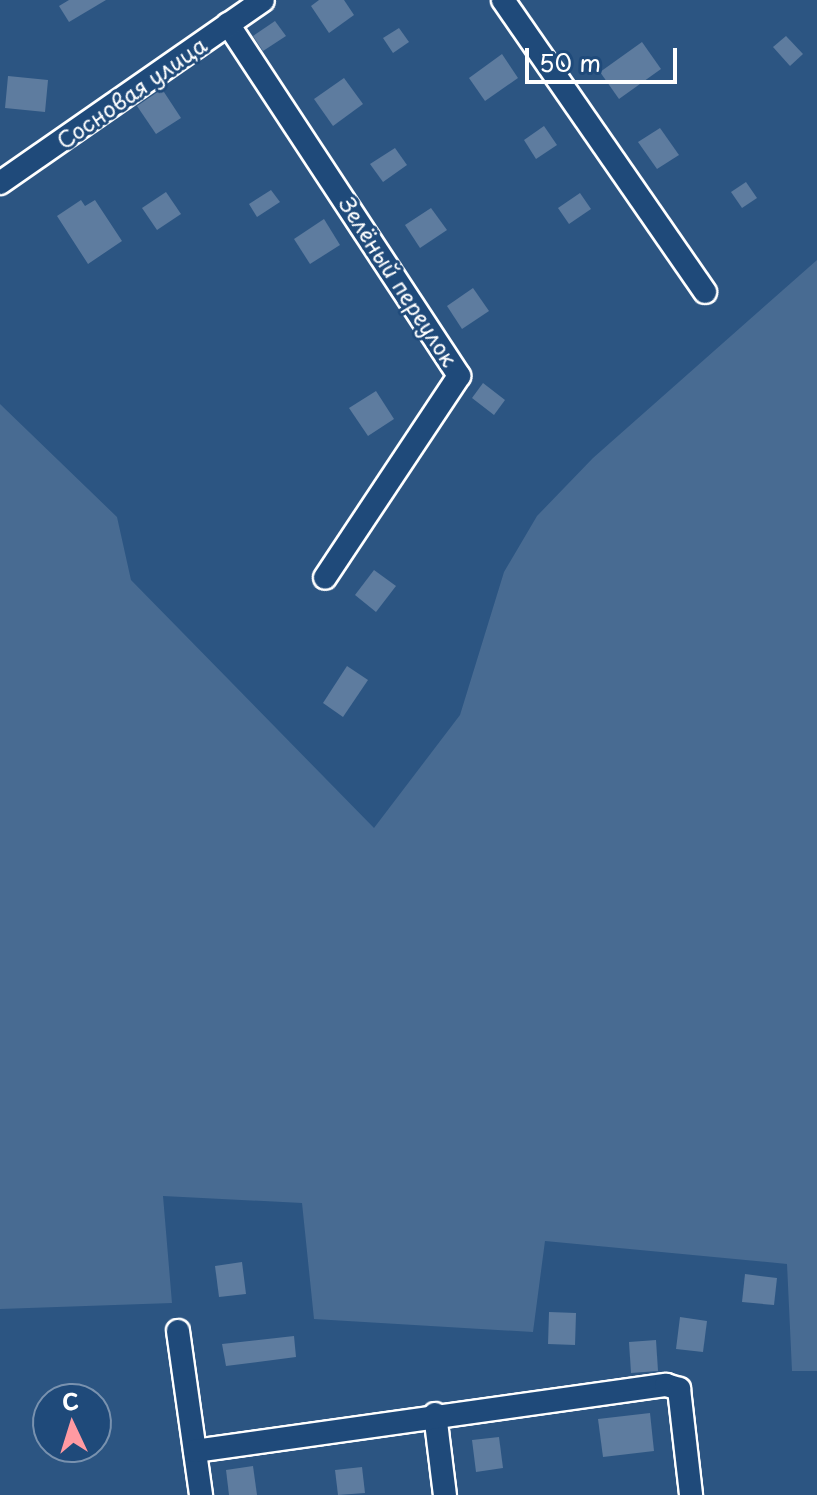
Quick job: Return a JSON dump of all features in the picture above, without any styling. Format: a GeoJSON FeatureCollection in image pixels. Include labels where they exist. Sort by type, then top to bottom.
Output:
{"type":"FeatureCollection","features":[{"type":"Feature","properties":{"kind":"street","name":"Сосновая улица"},"geometry":{"type":"LineString","coordinates":[[0,183],[263,0]]}},
{"type":"Feature","properties":{"kind":"street"},"geometry":{"type":"LineString","coordinates":[[503,0],[705,292]]}},
{"type":"Feature","properties":{"kind":"street","name":"Зелёный переулок"},"geometry":{"type":"LineString","coordinates":[[228,24],[459,376],[325,578]]}},
{"type":"Feature","properties":{"kind":"street"},"geometry":{"type":"LineString","coordinates":[[178,1331],[201,1495]]}},
{"type":"Feature","properties":{"kind":"street"},"geometry":{"type":"LineString","coordinates":[[195,1451],[435,1414],[666,1385],[679,1389],[691,1495]]}},
{"type":"Feature","properties":{"kind":"street"},"geometry":{"type":"LineString","coordinates":[[435,1414],[445,1495]]}},
{"type":"Feature","properties":{"kind":"shaded area"},"geometry":{"type":"Polygon","coordinates":[[[817,260],[817,1371],[792,1371],[787,1264],[545,1241],[533,1332],[314,1319],[302,1203],[163,1196],[172,1303],[0,1309],[0,404],[117,517],[131,580],[374,828],[460,715],[504,572],[537,516],[593,458],[817,260]]]}},
{"type":"Feature","properties":{"kind":"building"},"geometry":{"type":"Polygon","coordinates":[[[69,0],[106,0],[69,22],[59,6],[69,0]]]}},
{"type":"Feature","properties":{"kind":"building"},"geometry":{"type":"Polygon","coordinates":[[[319,0],[344,0],[354,15],[329,33],[311,6],[319,0]]]}},
{"type":"Feature","properties":{"kind":"building"},"geometry":{"type":"Polygon","coordinates":[[[275,21],[286,36],[263,51],[253,36],[275,21]]]}},
{"type":"Feature","properties":{"kind":"building"},"geometry":{"type":"Polygon","coordinates":[[[399,28],[409,42],[393,53],[383,38],[399,28]]]}},
{"type":"Feature","properties":{"kind":"building"},"geometry":{"type":"Polygon","coordinates":[[[786,36],[803,54],[790,66],[773,47],[786,36]]]}},
{"type":"Feature","properties":{"kind":"building"},"geometry":{"type":"Polygon","coordinates":[[[642,42],[661,69],[619,99],[600,72],[642,42]]]}},
{"type":"Feature","properties":{"kind":"building"},"geometry":{"type":"Polygon","coordinates":[[[502,54],[518,78],[485,101],[469,78],[502,54]]]}},
{"type":"Feature","properties":{"kind":"building"},"geometry":{"type":"Polygon","coordinates":[[[8,76],[48,80],[45,112],[5,108],[8,76]]]}},
{"type":"Feature","properties":{"kind":"building"},"geometry":{"type":"Polygon","coordinates":[[[344,78],[363,104],[333,126],[314,99],[344,78]]]}},
{"type":"Feature","properties":{"kind":"building"},"geometry":{"type":"Polygon","coordinates":[[[162,89],[181,118],[156,134],[137,106],[162,89]]]}},
{"type":"Feature","properties":{"kind":"building"},"geometry":{"type":"Polygon","coordinates":[[[544,126],[557,145],[536,159],[524,140],[544,126]]]}},
{"type":"Feature","properties":{"kind":"building"},"geometry":{"type":"Polygon","coordinates":[[[660,128],[679,155],[657,169],[638,142],[660,128]]]}},
{"type":"Feature","properties":{"kind":"building"},"geometry":{"type":"Polygon","coordinates":[[[395,148],[407,165],[383,182],[370,164],[395,148]]]}},
{"type":"Feature","properties":{"kind":"building"},"geometry":{"type":"Polygon","coordinates":[[[746,182],[757,198],[742,208],[731,192],[746,182]]]}},
{"type":"Feature","properties":{"kind":"building"},"geometry":{"type":"Polygon","coordinates":[[[271,190],[280,202],[257,217],[249,204],[271,190]]]}},
{"type":"Feature","properties":{"kind":"building"},"geometry":{"type":"Polygon","coordinates":[[[166,192],[181,214],[157,230],[142,208],[166,192]]]}},
{"type":"Feature","properties":{"kind":"building"},"geometry":{"type":"Polygon","coordinates":[[[580,193],[591,209],[569,224],[558,208],[580,193]]]}},
{"type":"Feature","properties":{"kind":"building"},"geometry":{"type":"Polygon","coordinates":[[[81,200],[85,206],[95,200],[122,241],[88,264],[57,216],[81,200]]]}},
{"type":"Feature","properties":{"kind":"building"},"geometry":{"type":"Polygon","coordinates":[[[431,208],[447,230],[420,248],[405,225],[431,208]]]}},
{"type":"Feature","properties":{"kind":"building"},"geometry":{"type":"Polygon","coordinates":[[[324,219],[340,245],[310,264],[294,239],[324,219]]]}},
{"type":"Feature","properties":{"kind":"building"},"geometry":{"type":"Polygon","coordinates":[[[473,288],[489,311],[462,329],[447,306],[473,288]]]}},
{"type":"Feature","properties":{"kind":"building"},"geometry":{"type":"Polygon","coordinates":[[[483,383],[505,400],[494,415],[472,398],[483,383]]]}},
{"type":"Feature","properties":{"kind":"building"},"geometry":{"type":"Polygon","coordinates":[[[376,391],[394,419],[368,436],[349,408],[376,391]]]}},
{"type":"Feature","properties":{"kind":"building"},"geometry":{"type":"Polygon","coordinates":[[[374,570],[396,586],[376,612],[355,595],[374,570]]]}},
{"type":"Feature","properties":{"kind":"building"},"geometry":{"type":"Polygon","coordinates":[[[347,666],[368,680],[343,717],[323,703],[347,666]]]}},
{"type":"Feature","properties":{"kind":"building"},"geometry":{"type":"Polygon","coordinates":[[[242,1262],[246,1294],[219,1297],[215,1266],[242,1262]]]}},
{"type":"Feature","properties":{"kind":"building"},"geometry":{"type":"Polygon","coordinates":[[[745,1274],[777,1278],[774,1305],[742,1302],[745,1274]]]}},
{"type":"Feature","properties":{"kind":"building"},"geometry":{"type":"Polygon","coordinates":[[[549,1312],[576,1313],[575,1345],[548,1344],[549,1312]]]}},
{"type":"Feature","properties":{"kind":"building"},"geometry":{"type":"Polygon","coordinates":[[[680,1317],[707,1321],[703,1352],[676,1349],[680,1317]]]}},
{"type":"Feature","properties":{"kind":"building"},"geometry":{"type":"Polygon","coordinates":[[[294,1336],[296,1357],[226,1366],[222,1344],[294,1336]]]}},
{"type":"Feature","properties":{"kind":"building"},"geometry":{"type":"Polygon","coordinates":[[[656,1340],[658,1371],[631,1373],[629,1342],[656,1340]]]}},
{"type":"Feature","properties":{"kind":"building"},"geometry":{"type":"Polygon","coordinates":[[[650,1413],[654,1451],[603,1457],[598,1419],[650,1413]]]}},
{"type":"Feature","properties":{"kind":"building"},"geometry":{"type":"Polygon","coordinates":[[[499,1437],[503,1468],[476,1472],[472,1440],[499,1437]]]}},
{"type":"Feature","properties":{"kind":"building"},"geometry":{"type":"Polygon","coordinates":[[[253,1466],[257,1495],[229,1495],[226,1470],[253,1466]]]}},
{"type":"Feature","properties":{"kind":"building"},"geometry":{"type":"Polygon","coordinates":[[[362,1467],[365,1493],[338,1495],[335,1470],[362,1467]]]}}]}
